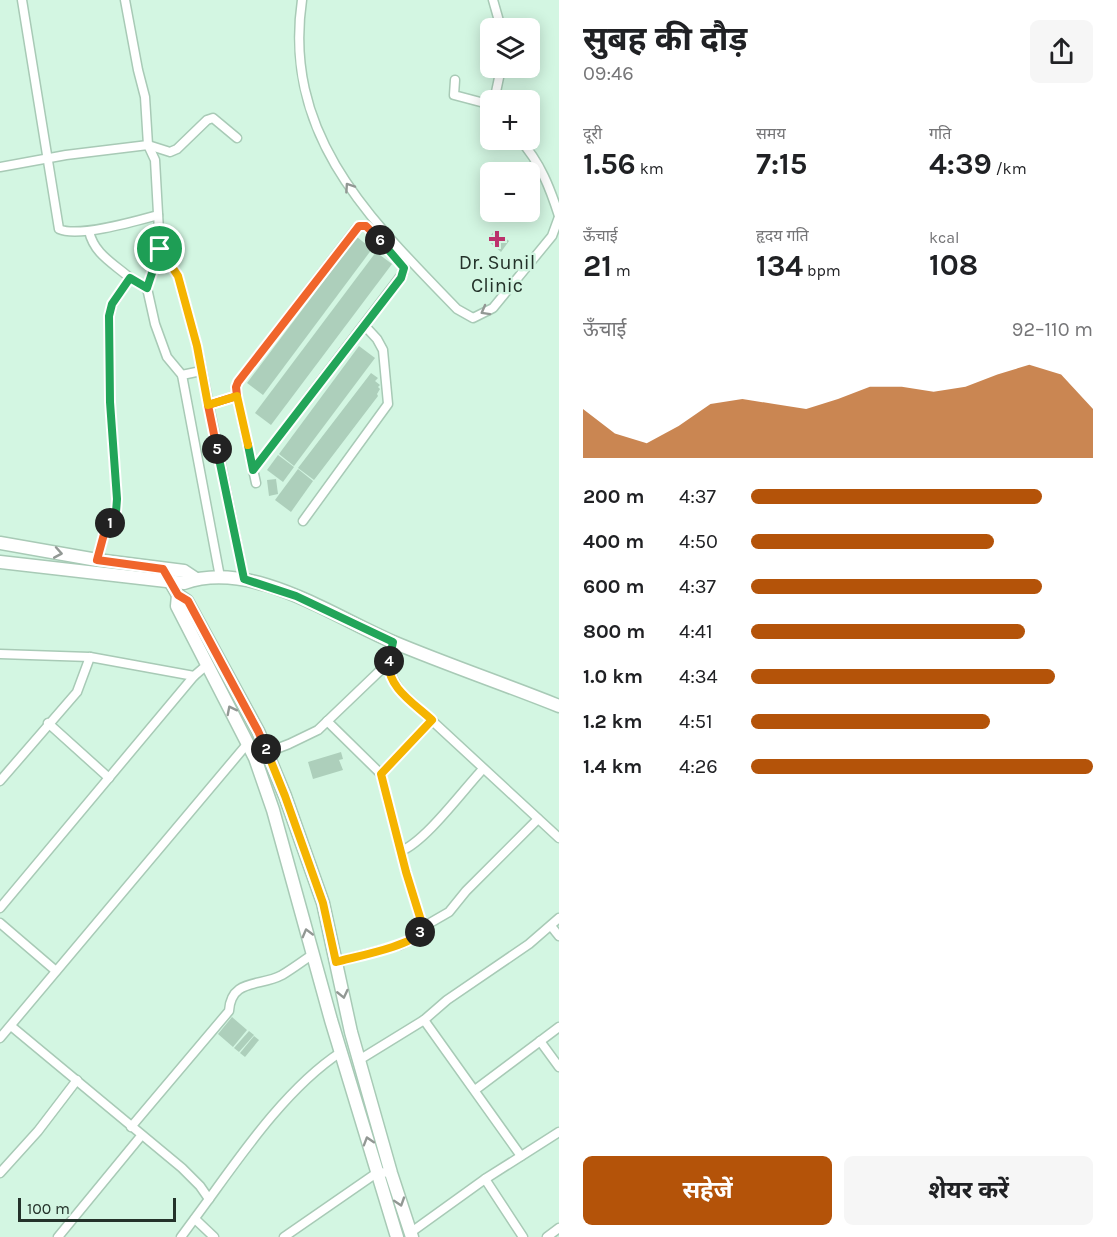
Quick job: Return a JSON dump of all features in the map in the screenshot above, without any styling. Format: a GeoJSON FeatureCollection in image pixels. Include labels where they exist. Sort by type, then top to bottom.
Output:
{"type":"FeatureCollection","features":[{"type":"Feature","properties":{"kind":"street"},"geometry":{"type":"LineString","coordinates":[[22,0],[59,229],[65,232],[89,231],[158,215]]}},
{"type":"Feature","properties":{"kind":"street"},"geometry":{"type":"LineString","coordinates":[[124,0],[145,97],[147,145],[155,160],[160,249],[147,288],[155,324],[167,357],[182,375],[220,577]]}},
{"type":"Feature","properties":{"kind":"street"},"geometry":{"type":"LineString","coordinates":[[302,0],[299,23],[300,67],[307,98],[322,140],[367,214],[457,309],[473,318],[493,308],[552,236],[559,217],[551,192],[529,150]]}},
{"type":"Feature","properties":{"kind":"street"},"geometry":{"type":"LineString","coordinates":[[493,0],[498,18]]}},
{"type":"Feature","properties":{"kind":"street"},"geometry":{"type":"LineString","coordinates":[[455,80],[454,95],[480,101]]}},
{"type":"Feature","properties":{"kind":"street"},"geometry":{"type":"LineString","coordinates":[[0,167],[147,145],[173,151],[207,120],[213,118],[237,138]]}},
{"type":"Feature","properties":{"kind":"street"},"geometry":{"type":"LineString","coordinates":[[253,470],[401,278],[404,268],[372,231],[363,225],[355,230],[238,382],[237,396],[253,470],[256,483]]}},
{"type":"Feature","properties":{"kind":"street"},"geometry":{"type":"LineString","coordinates":[[89,231],[97,249],[130,278],[147,288]]}},
{"type":"Feature","properties":{"kind":"street"},"geometry":{"type":"LineString","coordinates":[[160,249],[178,276],[197,346],[244,579]]}},
{"type":"Feature","properties":{"kind":"street"},"geometry":{"type":"LineString","coordinates":[[97,560],[104,534],[116,512],[117,499],[110,413],[108,324],[112,304],[130,278]]}},
{"type":"Feature","properties":{"kind":"street"},"geometry":{"type":"LineString","coordinates":[[303,522],[388,404],[383,350],[377,339],[364,326]]}},
{"type":"Feature","properties":{"kind":"street"},"geometry":{"type":"LineString","coordinates":[[182,375],[201,371]]}},
{"type":"Feature","properties":{"kind":"street"},"geometry":{"type":"LineString","coordinates":[[208,405],[237,396]]}},
{"type":"Feature","properties":{"kind":"street"},"geometry":{"type":"LineString","coordinates":[[0,543],[166,575],[178,595],[188,601],[258,731],[285,796],[323,903],[359,1060],[411,1235],[484,1179],[559,1132]]}},
{"type":"Feature","properties":{"kind":"street"},"geometry":{"type":"LineString","coordinates":[[0,562],[166,575],[184,571],[196,579],[220,577],[244,579],[296,596],[393,642],[559,706]]}},
{"type":"Feature","properties":{"kind":"street"},"geometry":{"type":"LineString","coordinates":[[178,595],[177,606],[255,758],[276,821],[341,1052],[397,1237]]}},
{"type":"Feature","properties":{"kind":"street"},"geometry":{"type":"LineString","coordinates":[[393,642],[389,662],[390,677],[395,684],[559,838]]}},
{"type":"Feature","properties":{"kind":"street"},"geometry":{"type":"LineString","coordinates":[[0,654],[90,657],[194,676]]}},
{"type":"Feature","properties":{"kind":"street"},"geometry":{"type":"LineString","coordinates":[[0,780],[77,692],[90,657]]}},
{"type":"Feature","properties":{"kind":"street"},"geometry":{"type":"LineString","coordinates":[[255,758],[318,730],[389,662]]}},
{"type":"Feature","properties":{"kind":"street"},"geometry":{"type":"LineString","coordinates":[[0,908],[194,676],[208,664]]}},
{"type":"Feature","properties":{"kind":"street"},"geometry":{"type":"LineString","coordinates":[[381,774],[432,720]]}},
{"type":"Feature","properties":{"kind":"street"},"geometry":{"type":"LineString","coordinates":[[327,721],[381,774],[423,927]]}},
{"type":"Feature","properties":{"kind":"street"},"geometry":{"type":"LineString","coordinates":[[48,723],[109,778]]}},
{"type":"Feature","properties":{"kind":"street"},"geometry":{"type":"LineString","coordinates":[[0,1038],[248,743]]}},
{"type":"Feature","properties":{"kind":"street"},"geometry":{"type":"LineString","coordinates":[[0,762],[9,769]]}},
{"type":"Feature","properties":{"kind":"street"},"geometry":{"type":"LineString","coordinates":[[401,851],[409,848],[433,825],[483,769]]}},
{"type":"Feature","properties":{"kind":"street"},"geometry":{"type":"LineString","coordinates":[[336,962],[400,945],[417,937],[423,927],[449,912],[474,883],[538,819]]}},
{"type":"Feature","properties":{"kind":"street"},"geometry":{"type":"LineString","coordinates":[[359,1060],[424,1020],[447,1000],[529,944],[559,918]]}},
{"type":"Feature","properties":{"kind":"street"},"geometry":{"type":"LineString","coordinates":[[0,923],[56,971]]}},
{"type":"Feature","properties":{"kind":"street"},"geometry":{"type":"LineString","coordinates":[[552,926],[559,936]]}},
{"type":"Feature","properties":{"kind":"street"},"geometry":{"type":"LineString","coordinates":[[131,1127],[229,1011],[230,1000],[238,989],[280,976],[313,954]]}},
{"type":"Feature","properties":{"kind":"street"},"geometry":{"type":"LineString","coordinates":[[424,1020],[521,1156]]}},
{"type":"Feature","properties":{"kind":"street"},"geometry":{"type":"LineString","coordinates":[[11,1026],[182,1168],[209,1199]]}},
{"type":"Feature","properties":{"kind":"street"},"geometry":{"type":"LineString","coordinates":[[475,1090],[559,1027]]}},
{"type":"Feature","properties":{"kind":"street"},"geometry":{"type":"LineString","coordinates":[[540,1041],[559,1067]]}},
{"type":"Feature","properties":{"kind":"street"},"geometry":{"type":"LineString","coordinates":[[181,1237],[270,1118],[325,1062],[341,1052]]}},
{"type":"Feature","properties":{"kind":"street"},"geometry":{"type":"LineString","coordinates":[[0,1173],[38,1131],[77,1080]]}},
{"type":"Feature","properties":{"kind":"street"},"geometry":{"type":"LineString","coordinates":[[58,1237],[141,1136]]}},
{"type":"Feature","properties":{"kind":"street"},"geometry":{"type":"LineString","coordinates":[[284,1237],[378,1173],[391,1173]]}},
{"type":"Feature","properties":{"kind":"street"},"geometry":{"type":"LineString","coordinates":[[484,1179],[523,1237]]}},
{"type":"Feature","properties":{"kind":"street"},"geometry":{"type":"LineString","coordinates":[[195,1219],[214,1237]]}},
{"type":"Feature","properties":{"kind":"street"},"geometry":{"type":"LineString","coordinates":[[547,1237],[559,1228]]}},
{"type":"Feature","properties":{"kind":"building"},"geometry":{"type":"Polygon","coordinates":[[[495,230],[509,241],[501,252],[487,240],[495,230]]]}},
{"type":"Feature","properties":{"kind":"building"},"geometry":{"type":"Polygon","coordinates":[[[357,237],[372,249],[263,395],[247,383],[357,237]]]}},
{"type":"Feature","properties":{"kind":"building"},"geometry":{"type":"Polygon","coordinates":[[[376,252],[392,264],[271,425],[255,413],[376,252]]]}},
{"type":"Feature","properties":{"kind":"building"},"geometry":{"type":"Polygon","coordinates":[[[359,346],[375,358],[294,466],[279,454],[359,346]]]}},
{"type":"Feature","properties":{"kind":"building"},"geometry":{"type":"Polygon","coordinates":[[[371,373],[378,378],[375,381],[380,385],[378,396],[314,480],[298,468],[371,373]]]}},
{"type":"Feature","properties":{"kind":"building"},"geometry":{"type":"Polygon","coordinates":[[[278,455],[294,467],[283,482],[267,470],[278,455]]]}},
{"type":"Feature","properties":{"kind":"building"},"geometry":{"type":"Polygon","coordinates":[[[298,469],[313,481],[291,512],[275,500],[298,469]]]}},
{"type":"Feature","properties":{"kind":"building"},"geometry":{"type":"Polygon","coordinates":[[[276,479],[278,494],[269,496],[267,480],[276,479]]]}},
{"type":"Feature","properties":{"kind":"building"},"geometry":{"type":"Polygon","coordinates":[[[341,752],[343,759],[339,760],[343,770],[313,779],[308,762],[341,752]]]}},
{"type":"Feature","properties":{"kind":"building"},"geometry":{"type":"Polygon","coordinates":[[[232,1017],[247,1030],[233,1047],[218,1034],[232,1017]]]}},
{"type":"Feature","properties":{"kind":"building"},"geometry":{"type":"Polygon","coordinates":[[[249,1031],[254,1035],[239,1052],[234,1048],[249,1031]]]}},
{"type":"Feature","properties":{"kind":"building"},"geometry":{"type":"Polygon","coordinates":[[[254,1036],[259,1040],[245,1057],[240,1053],[254,1036]]]}},
{"type":"Feature","properties":{"kind":"place","name":"Dr. Sunil Clinic"},"geometry":{"type":"Point","coordinates":[497,239]}},
{"type":"Feature","properties":{"kind":"route"},"geometry":{"type":"LineString","coordinates":[[160,249],[147,288],[130,278],[112,304],[109,316],[110,402],[117,499],[116,512],[104,534],[97,560],[163,569],[178,595],[188,601],[258,731],[285,796],[323,903],[336,962],[400,945],[417,937],[423,927],[417,913],[381,774],[432,720],[401,692],[390,677],[388,666],[393,642],[296,596],[244,579],[208,405],[231,398],[237,396],[238,382],[359,226],[366,226],[372,231],[404,268],[401,278],[253,470],[237,396],[208,405],[197,346],[178,276],[160,249]]}}]}
